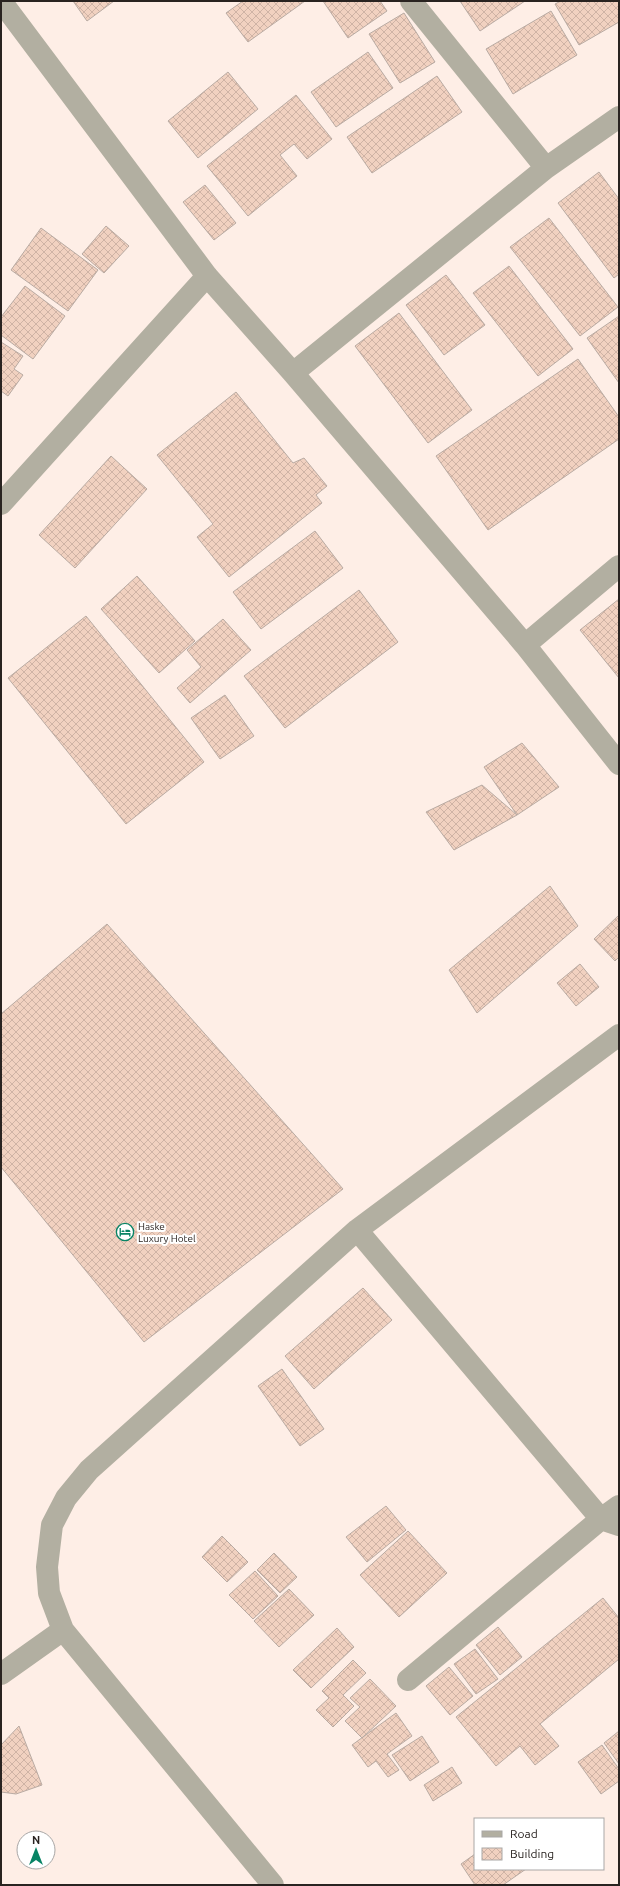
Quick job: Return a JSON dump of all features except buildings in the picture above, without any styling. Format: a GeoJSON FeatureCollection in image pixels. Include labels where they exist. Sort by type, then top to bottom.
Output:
{"type":"FeatureCollection","features":[{"type":"Feature","properties":{"kind":"street"},"geometry":{"type":"LineString","coordinates":[[1,1],[207,276],[294,373],[525,644],[619,764]]}},
{"type":"Feature","properties":{"kind":"street"},"geometry":{"type":"LineString","coordinates":[[411,1],[546,168]]}},
{"type":"Feature","properties":{"kind":"street"},"geometry":{"type":"LineString","coordinates":[[294,373],[546,168],[619,117]]}},
{"type":"Feature","properties":{"kind":"street"},"geometry":{"type":"LineString","coordinates":[[1,504],[207,276]]}},
{"type":"Feature","properties":{"kind":"street"},"geometry":{"type":"LineString","coordinates":[[525,644],[619,566]]}},
{"type":"Feature","properties":{"kind":"street"},"geometry":{"type":"LineString","coordinates":[[273,1885],[63,1630],[49,1593],[47,1567],[52,1525],[66,1498],[90,1470],[357,1230],[619,1035]]}},
{"type":"Feature","properties":{"kind":"street"},"geometry":{"type":"LineString","coordinates":[[357,1230],[610,1522]]}},
{"type":"Feature","properties":{"kind":"street"},"geometry":{"type":"LineString","coordinates":[[408,1680],[610,1522],[619,1506]]}},
{"type":"Feature","properties":{"kind":"street"},"geometry":{"type":"LineString","coordinates":[[1,1674],[63,1630]]}},
{"type":"Feature","properties":{"kind":"place","name":"Haske Luxury Hotel"},"geometry":{"type":"Point","coordinates":[125,1232]}}]}
